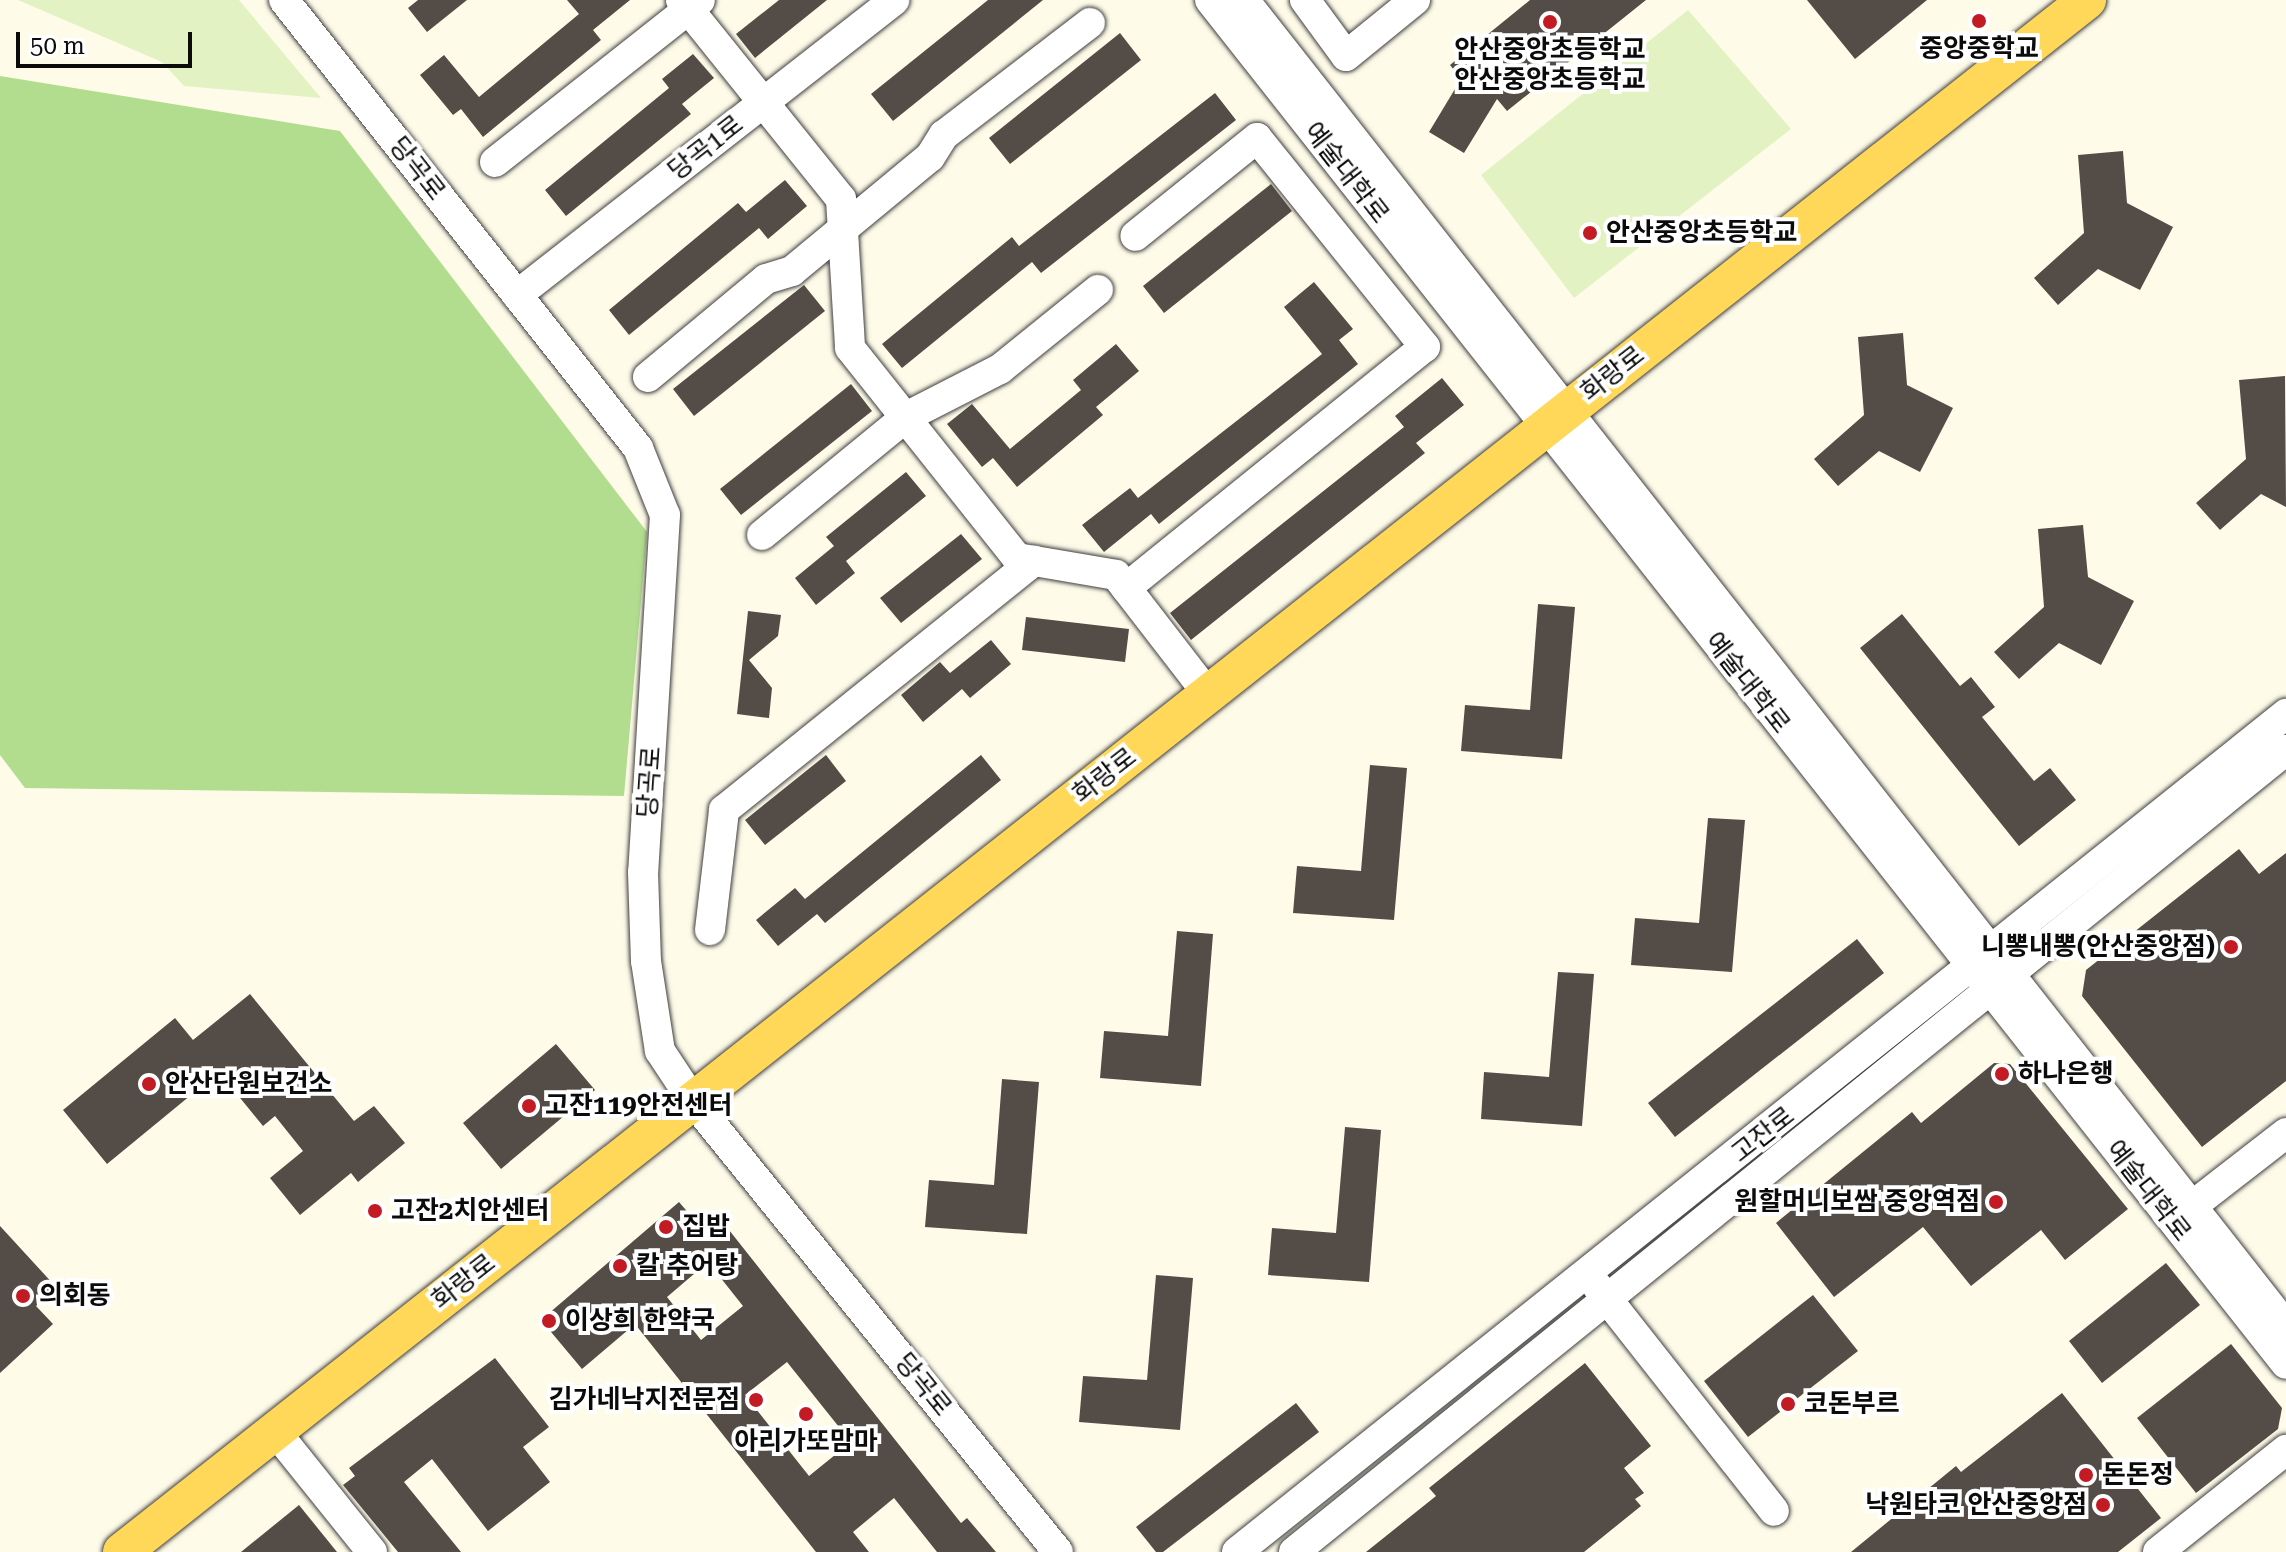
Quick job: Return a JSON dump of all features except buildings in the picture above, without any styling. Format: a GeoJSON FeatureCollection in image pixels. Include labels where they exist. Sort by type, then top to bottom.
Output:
{"type":"FeatureCollection","features":[{"type":"Feature","properties":{"kind":"main road","name":"화랑로"},"geometry":{"type":"LineString","coordinates":[[136,1545],[275,1431],[2087,0]]}},
{"type":"Feature","properties":{"kind":"street","name":"당곡로"},"geometry":{"type":"LineString","coordinates":[[284,0],[638,448],[665,515],[643,872],[646,961],[660,1051],[693,1101],[1058,1552]]}},
{"type":"Feature","properties":{"kind":"street","name":"당곡1로"},"geometry":{"type":"LineString","coordinates":[[517,295],[895,0]]}},
{"type":"Feature","properties":{"kind":"street","name":"예술대학로"},"geometry":{"type":"LineString","coordinates":[[1210,0],[1557,419],[2002,983],[2286,1364]]}},
{"type":"Feature","properties":{"kind":"street","name":"예술대학로"},"geometry":{"type":"LineString","coordinates":[[1244,0],[1557,419]]}},
{"type":"Feature","properties":{"kind":"street"},"geometry":{"type":"LineString","coordinates":[[1305,0],[1346,56],[1415,0]]}},
{"type":"Feature","properties":{"kind":"street"},"geometry":{"type":"LineString","coordinates":[[495,162],[690,3],[763,103],[841,199],[850,348],[1017,558],[1116,575],[1208,694]]}},
{"type":"Feature","properties":{"kind":"street"},"geometry":{"type":"LineString","coordinates":[[648,377],[766,279],[792,271],[930,157],[944,135],[1090,23]]}},
{"type":"Feature","properties":{"kind":"street"},"geometry":{"type":"LineString","coordinates":[[1126,588],[1425,347],[1257,138],[1135,236]]}},
{"type":"Feature","properties":{"kind":"street"},"geometry":{"type":"LineString","coordinates":[[762,535],[906,417],[1000,369],[1098,290]]}},
{"type":"Feature","properties":{"kind":"street"},"geometry":{"type":"LineString","coordinates":[[710,930],[724,810],[1034,561]]}},
{"type":"Feature","properties":{"kind":"street","name":"고잔로"},"geometry":{"type":"LineString","coordinates":[[1237,1552],[2286,714]]}},
{"type":"Feature","properties":{"kind":"street","name":"고잔로"},"geometry":{"type":"LineString","coordinates":[[1294,1552],[1610,1302],[2286,750]]}},
{"type":"Feature","properties":{"kind":"street","name":"예술대학로"},"geometry":{"type":"LineString","coordinates":[[2002,983],[2192,1206],[2286,1326]]}},
{"type":"Feature","properties":{"kind":"street"},"geometry":{"type":"LineString","coordinates":[[2192,1206],[2286,1133]]}},
{"type":"Feature","properties":{"kind":"street"},"geometry":{"type":"LineString","coordinates":[[1588,1274],[1774,1511]]}},
{"type":"Feature","properties":{"kind":"street"},"geometry":{"type":"LineString","coordinates":[[275,1431],[372,1552]]}},
{"type":"Feature","properties":{"kind":"street"},"geometry":{"type":"LineString","coordinates":[[2165,1550],[2286,1450]]}},
{"type":"Feature","properties":{"kind":"green space"},"geometry":{"type":"Polygon","coordinates":[[[18,0],[239,0],[321,98],[184,86],[162,62],[18,0]]]}},
{"type":"Feature","properties":{"kind":"green space"},"geometry":{"type":"Polygon","coordinates":[[[1688,10],[1791,129],[1574,298],[1481,175],[1688,10]]]}},
{"type":"Feature","properties":{"kind":"green space"},"geometry":{"type":"Polygon","coordinates":[[[0,76],[340,131],[647,532],[624,796],[25,788],[0,755],[0,76]]]}},
{"type":"Feature","properties":{"kind":"place","name":"중앙중학교"},"geometry":{"type":"Point","coordinates":[1979,21]}},
{"type":"Feature","properties":{"kind":"place","name":"안산중앙초등학교 안산중앙초등학교"},"geometry":{"type":"Point","coordinates":[1550,22]}},
{"type":"Feature","properties":{"kind":"place","name":"안산중앙초등학교"},"geometry":{"type":"Point","coordinates":[1590,233]}},
{"type":"Feature","properties":{"kind":"place","name":"니뽕내뽕(안산중앙점)"},"geometry":{"type":"Point","coordinates":[2231,947]}},
{"type":"Feature","properties":{"kind":"place","name":"하나은행"},"geometry":{"type":"Point","coordinates":[2002,1074]}},
{"type":"Feature","properties":{"kind":"place","name":"안산단원보건소"},"geometry":{"type":"Point","coordinates":[149,1084]}},
{"type":"Feature","properties":{"kind":"place","name":"고잔119안전센터"},"geometry":{"type":"Point","coordinates":[529,1106]}},
{"type":"Feature","properties":{"kind":"place","name":"원할머니보쌈 중앙역점"},"geometry":{"type":"Point","coordinates":[1996,1202]}},
{"type":"Feature","properties":{"kind":"place","name":"고잔2치안센터"},"geometry":{"type":"Point","coordinates":[375,1211]}},
{"type":"Feature","properties":{"kind":"place","name":"집밥"},"geometry":{"type":"Point","coordinates":[666,1227]}},
{"type":"Feature","properties":{"kind":"place","name":"칼 추어탕"},"geometry":{"type":"Point","coordinates":[620,1266]}},
{"type":"Feature","properties":{"kind":"place","name":"의회동"},"geometry":{"type":"Point","coordinates":[23,1296]}},
{"type":"Feature","properties":{"kind":"place","name":"이상희 한약국"},"geometry":{"type":"Point","coordinates":[549,1321]}},
{"type":"Feature","properties":{"kind":"place","name":"김가네낙지전문점"},"geometry":{"type":"Point","coordinates":[756,1400]}},
{"type":"Feature","properties":{"kind":"place","name":"코돈부르"},"geometry":{"type":"Point","coordinates":[1788,1404]}},
{"type":"Feature","properties":{"kind":"place","name":"아리가또맘마"},"geometry":{"type":"Point","coordinates":[806,1414]}},
{"type":"Feature","properties":{"kind":"place","name":"돈돈정"},"geometry":{"type":"Point","coordinates":[2086,1475]}},
{"type":"Feature","properties":{"kind":"place","name":"낙원타코 안산중앙점"},"geometry":{"type":"Point","coordinates":[2103,1505]}}]}
